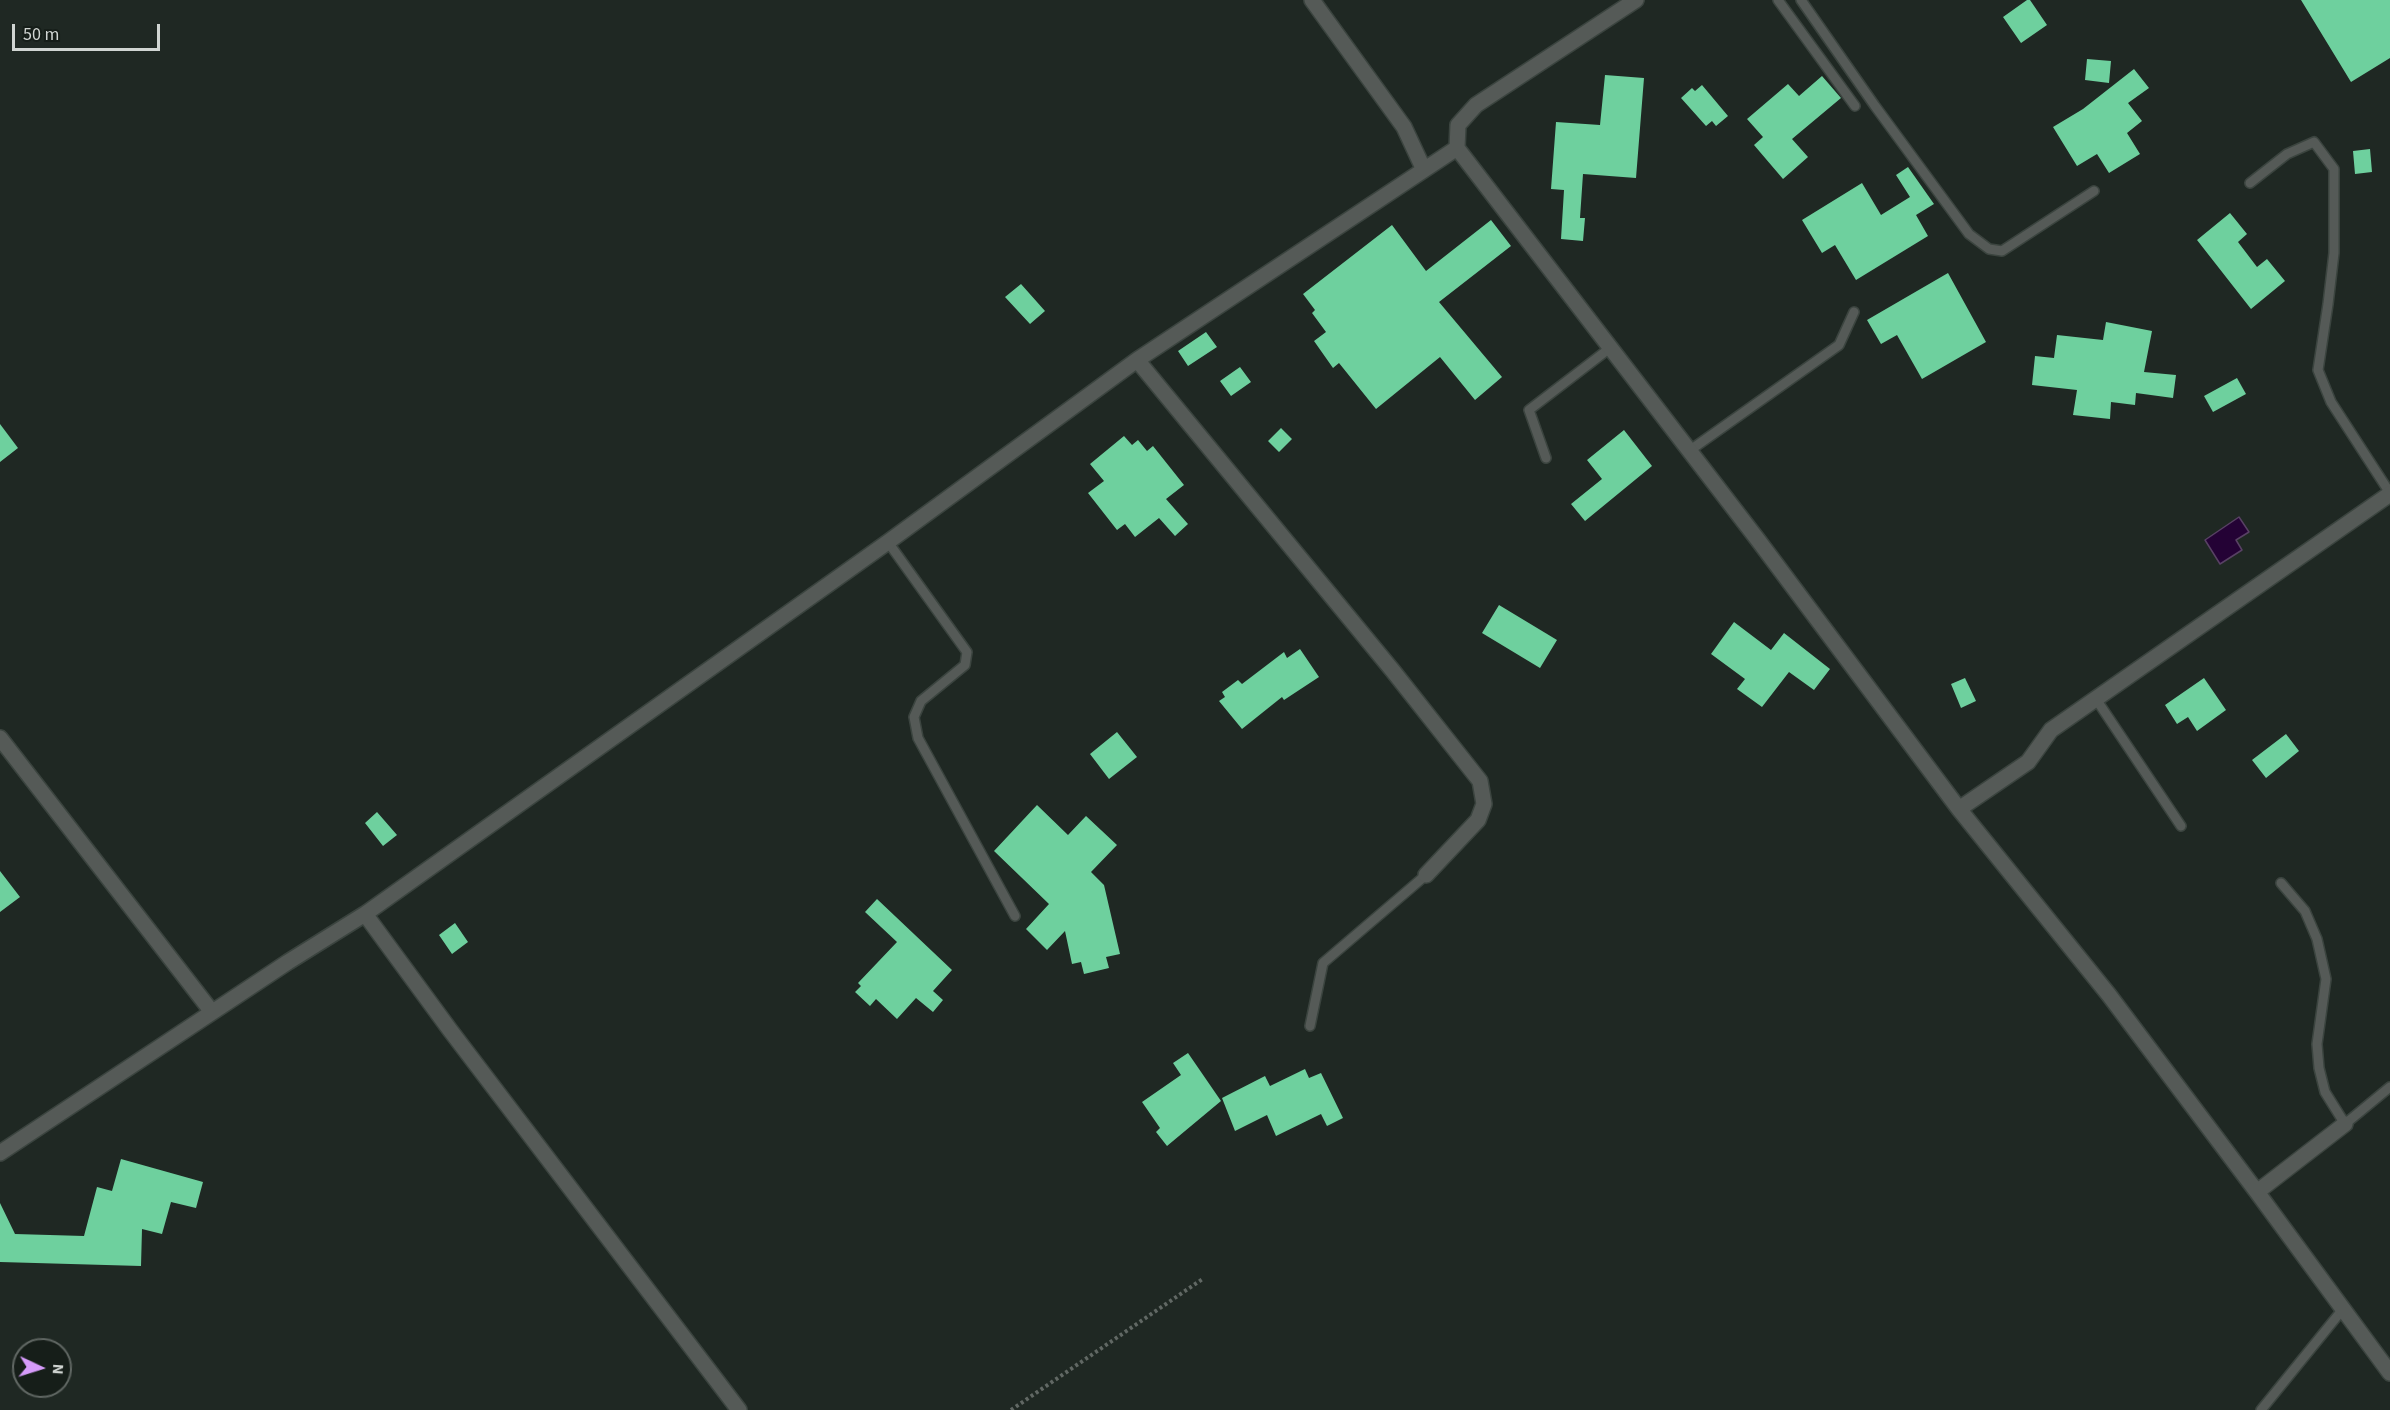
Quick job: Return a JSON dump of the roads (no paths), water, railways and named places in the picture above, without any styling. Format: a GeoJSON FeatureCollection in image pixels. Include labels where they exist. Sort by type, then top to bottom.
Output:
{"type":"FeatureCollection","features":[{"type":"Feature","properties":{"kind":"street"},"geometry":{"type":"LineString","coordinates":[[1312,0],[1404,127],[1424,170]]}},
{"type":"Feature","properties":{"kind":"street"},"geometry":{"type":"LineString","coordinates":[[1636,0],[1476,105],[1458,125],[1457,148],[1959,809],[2109,995],[2258,1192],[2390,1373]]}},
{"type":"Feature","properties":{"kind":"street"},"geometry":{"type":"LineString","coordinates":[[0,1153],[212,1012],[365,914],[888,542],[1137,360],[1457,148]]}},
{"type":"Feature","properties":{"kind":"street"},"geometry":{"type":"LineString","coordinates":[[1137,360],[1393,671],[1480,781],[1484,804],[1478,820],[1426,875]]}},
{"type":"Feature","properties":{"kind":"street"},"geometry":{"type":"LineString","coordinates":[[1959,809],[2028,762],[2051,730],[2390,493]]}},
{"type":"Feature","properties":{"kind":"street"},"geometry":{"type":"LineString","coordinates":[[0,738],[212,1012]]}},
{"type":"Feature","properties":{"kind":"street"},"geometry":{"type":"LineString","coordinates":[[365,914],[450,1030],[739,1410]]}},
{"type":"Feature","properties":{"kind":"street"},"geometry":{"type":"LineString","coordinates":[[2258,1192],[2345,1124]]}},
{"type":"Feature","properties":{"kind":"lane"},"geometry":{"type":"LineString","coordinates":[[1778,0],[1856,106]]}},
{"type":"Feature","properties":{"kind":"lane"},"geometry":{"type":"LineString","coordinates":[[1801,0],[1969,234],[1989,249],[2002,251],[2094,190]]}},
{"type":"Feature","properties":{"kind":"lane"},"geometry":{"type":"LineString","coordinates":[[2250,183],[2287,154],[2314,142],[2334,168],[2334,253],[2318,370],[2331,402],[2390,493]]}},
{"type":"Feature","properties":{"kind":"lane"},"geometry":{"type":"LineString","coordinates":[[1689,451],[1839,345],[1854,312]]}},
{"type":"Feature","properties":{"kind":"lane"},"geometry":{"type":"LineString","coordinates":[[1546,458],[1529,410],[1610,348]]}},
{"type":"Feature","properties":{"kind":"lane"},"geometry":{"type":"LineString","coordinates":[[888,542],[967,652],[964,665],[921,701],[914,717],[918,738],[1016,916]]}},
{"type":"Feature","properties":{"kind":"lane"},"geometry":{"type":"LineString","coordinates":[[2096,699],[2181,826]]}},
{"type":"Feature","properties":{"kind":"lane"},"geometry":{"type":"LineString","coordinates":[[1310,1026],[1323,963],[1426,875]]}},
{"type":"Feature","properties":{"kind":"lane"},"geometry":{"type":"LineString","coordinates":[[2281,883],[2305,911],[2317,939],[2326,979],[2317,1044],[2319,1068],[2325,1092],[2345,1124],[2390,1087]]}},
{"type":"Feature","properties":{"kind":"lane"},"geometry":{"type":"LineString","coordinates":[[2261,1410],[2343,1309]]}}]}
